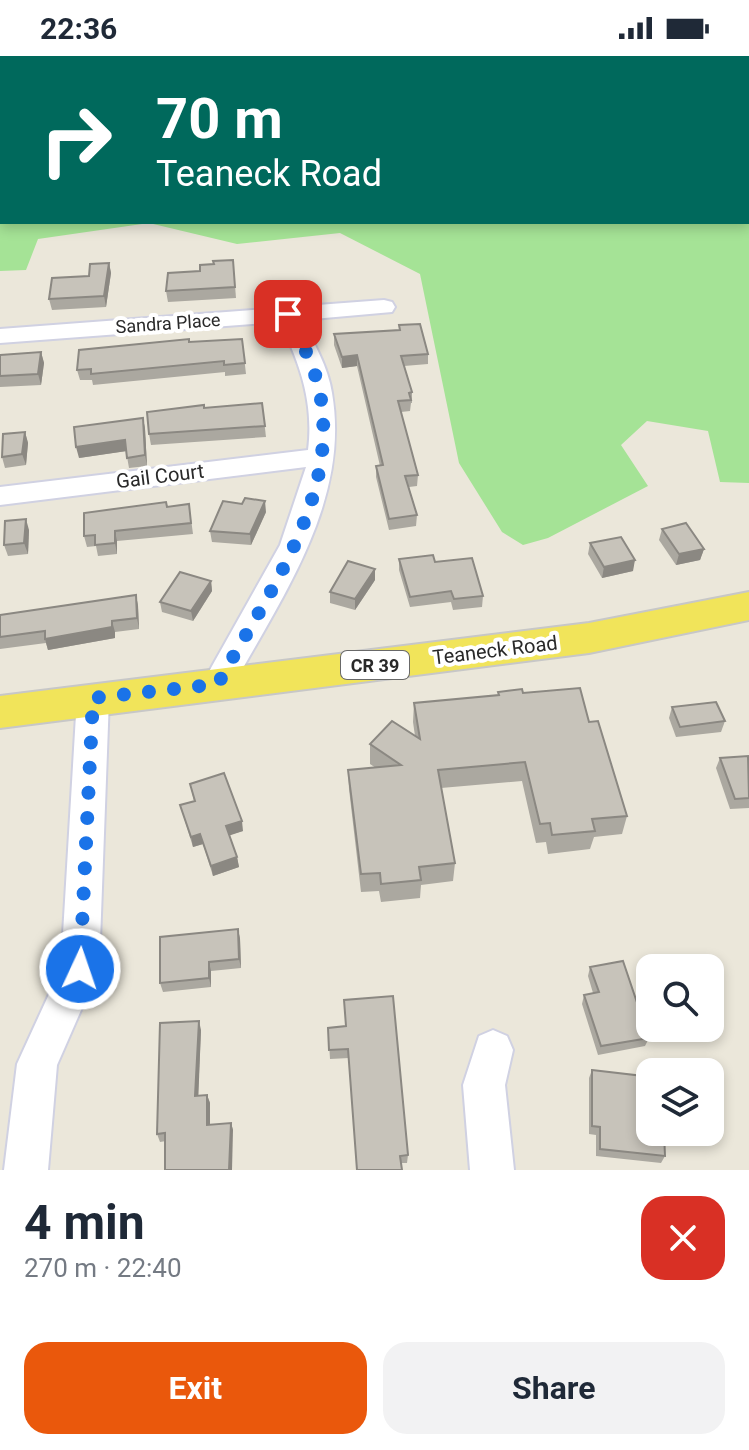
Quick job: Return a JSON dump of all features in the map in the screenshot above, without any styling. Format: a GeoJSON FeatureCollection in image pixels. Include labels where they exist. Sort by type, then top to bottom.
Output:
{"type":"FeatureCollection","features":[{"type":"Feature","properties":{"kind":"main road","name":"Teaneck Road"},"geometry":{"type":"LineString","coordinates":[[0,712],[589,638],[749,606]]}},
{"type":"Feature","properties":{"kind":"street","name":"Sandra Place"},"geometry":{"type":"LineString","coordinates":[[0,336],[384,307]]}},
{"type":"Feature","properties":{"kind":"street"},"geometry":{"type":"LineString","coordinates":[[218,684],[304,526],[315,495],[324,426],[320,393],[288,314]]}},
{"type":"Feature","properties":{"kind":"street","name":"Gail Court"},"geometry":{"type":"LineString","coordinates":[[0,496],[320,457]]}},
{"type":"Feature","properties":{"kind":"street"},"geometry":{"type":"LineString","coordinates":[[26,1170],[37,1064],[80,969],[93,698]]}},
{"type":"Feature","properties":{"kind":"street"},"geometry":{"type":"LineString","coordinates":[[492,1170],[484,1085],[493,1050]]}},
{"type":"Feature","properties":{"kind":"green space"},"geometry":{"type":"Polygon","coordinates":[[[0,224],[142,224],[38,239],[26,270],[0,271],[0,224]]]}},
{"type":"Feature","properties":{"kind":"green space"},"geometry":{"type":"Polygon","coordinates":[[[153,224],[749,224],[749,483],[720,482],[708,431],[647,421],[621,445],[648,486],[548,538],[523,545],[502,532],[459,463],[420,274],[340,233],[237,244],[153,224]]]}},
{"type":"Feature","properties":{"kind":"building"},"geometry":{"type":"Polygon","coordinates":[[[233,260],[235,287],[166,291],[168,273],[200,271],[200,265],[233,260]]]}},
{"type":"Feature","properties":{"kind":"building"},"geometry":{"type":"Polygon","coordinates":[[[109,263],[104,296],[49,299],[52,278],[89,276],[90,264],[109,263]]]}},
{"type":"Feature","properties":{"kind":"building"},"geometry":{"type":"Polygon","coordinates":[[[420,324],[428,354],[401,356],[412,392],[409,393],[411,400],[398,401],[418,475],[405,476],[417,515],[389,519],[376,466],[383,465],[357,355],[342,357],[334,334],[400,330],[399,325],[420,324]]]}},
{"type":"Feature","properties":{"kind":"building"},"geometry":{"type":"Polygon","coordinates":[[[189,339],[189,342],[242,339],[245,363],[224,365],[224,361],[91,374],[91,369],[77,370],[79,350],[189,339]]]}},
{"type":"Feature","properties":{"kind":"building"},"geometry":{"type":"Polygon","coordinates":[[[41,352],[38,374],[0,376],[0,355],[41,352]]]}},
{"type":"Feature","properties":{"kind":"building"},"geometry":{"type":"Polygon","coordinates":[[[262,403],[265,426],[149,434],[147,412],[204,405],[204,408],[262,403]]]}},
{"type":"Feature","properties":{"kind":"building"},"geometry":{"type":"Polygon","coordinates":[[[143,418],[145,455],[127,458],[125,440],[76,447],[74,427],[143,418]]]}},
{"type":"Feature","properties":{"kind":"building"},"geometry":{"type":"Polygon","coordinates":[[[25,432],[22,454],[2,457],[3,434],[25,432]]]}},
{"type":"Feature","properties":{"kind":"building"},"geometry":{"type":"Polygon","coordinates":[[[245,498],[265,501],[250,534],[210,531],[223,501],[242,504],[245,498]]]}},
{"type":"Feature","properties":{"kind":"building"},"geometry":{"type":"Polygon","coordinates":[[[166,502],[167,507],[189,504],[191,523],[115,531],[115,543],[95,545],[95,535],[84,536],[84,513],[166,502]]]}},
{"type":"Feature","properties":{"kind":"building"},"geometry":{"type":"Polygon","coordinates":[[[26,519],[24,543],[4,545],[5,521],[26,519]]]}},
{"type":"Feature","properties":{"kind":"building"},"geometry":{"type":"Polygon","coordinates":[[[686,523],[704,549],[679,554],[662,529],[686,523]]]}},
{"type":"Feature","properties":{"kind":"building"},"geometry":{"type":"Polygon","coordinates":[[[621,537],[635,560],[604,567],[590,543],[621,537]]]}},
{"type":"Feature","properties":{"kind":"building"},"geometry":{"type":"Polygon","coordinates":[[[433,555],[435,562],[472,558],[483,596],[454,599],[451,591],[410,597],[399,559],[433,555]]]}},
{"type":"Feature","properties":{"kind":"building"},"geometry":{"type":"Polygon","coordinates":[[[348,561],[375,569],[355,599],[330,592],[348,561]]]}},
{"type":"Feature","properties":{"kind":"building"},"geometry":{"type":"Polygon","coordinates":[[[180,572],[211,581],[191,611],[160,602],[180,572]]]}},
{"type":"Feature","properties":{"kind":"building"},"geometry":{"type":"Polygon","coordinates":[[[136,595],[137,618],[112,621],[112,627],[45,639],[45,631],[0,637],[0,615],[136,595]]]}},
{"type":"Feature","properties":{"kind":"building"},"geometry":{"type":"Polygon","coordinates":[[[580,688],[589,722],[598,721],[627,816],[592,819],[595,831],[552,835],[550,823],[540,824],[525,762],[438,770],[455,863],[419,867],[421,880],[381,884],[380,873],[361,874],[348,770],[401,765],[370,744],[392,721],[420,739],[414,703],[499,695],[498,692],[522,689],[523,693],[580,688]]]}},
{"type":"Feature","properties":{"kind":"building"},"geometry":{"type":"Polygon","coordinates":[[[716,702],[725,721],[680,727],[672,707],[716,702]]]}},
{"type":"Feature","properties":{"kind":"building"},"geometry":{"type":"Polygon","coordinates":[[[748,756],[749,798],[735,799],[720,758],[748,756]]]}},
{"type":"Feature","properties":{"kind":"building"},"geometry":{"type":"Polygon","coordinates":[[[224,773],[242,821],[226,826],[237,857],[211,866],[200,834],[191,837],[180,805],[195,801],[190,784],[224,773]]]}},
{"type":"Feature","properties":{"kind":"building"},"geometry":{"type":"Polygon","coordinates":[[[238,929],[239,959],[209,962],[209,978],[160,983],[160,937],[238,929]]]}},
{"type":"Feature","properties":{"kind":"building"},"geometry":{"type":"Polygon","coordinates":[[[623,961],[636,1000],[636,1040],[601,1046],[584,995],[599,992],[590,967],[623,961]]]}},
{"type":"Feature","properties":{"kind":"building"},"geometry":{"type":"Polygon","coordinates":[[[393,996],[408,1155],[400,1156],[402,1170],[357,1170],[348,1049],[329,1050],[328,1028],[346,1026],[344,1000],[393,996]]]}},
{"type":"Feature","properties":{"kind":"building"},"geometry":{"type":"Polygon","coordinates":[[[199,1021],[195,1096],[207,1095],[207,1125],[231,1123],[229,1170],[165,1170],[165,1133],[157,1134],[160,1023],[199,1021]]]}},
{"type":"Feature","properties":{"kind":"building"},"geometry":{"type":"Polygon","coordinates":[[[592,1070],[636,1075],[636,1146],[665,1146],[665,1156],[600,1149],[600,1127],[592,1126],[592,1070]]]}},
{"type":"Feature","properties":{"kind":"route"},"geometry":{"type":"LineString","coordinates":[[80,969],[93,698],[218,684],[304,526],[315,495],[324,426],[320,393],[312,366],[288,314]]}}]}
